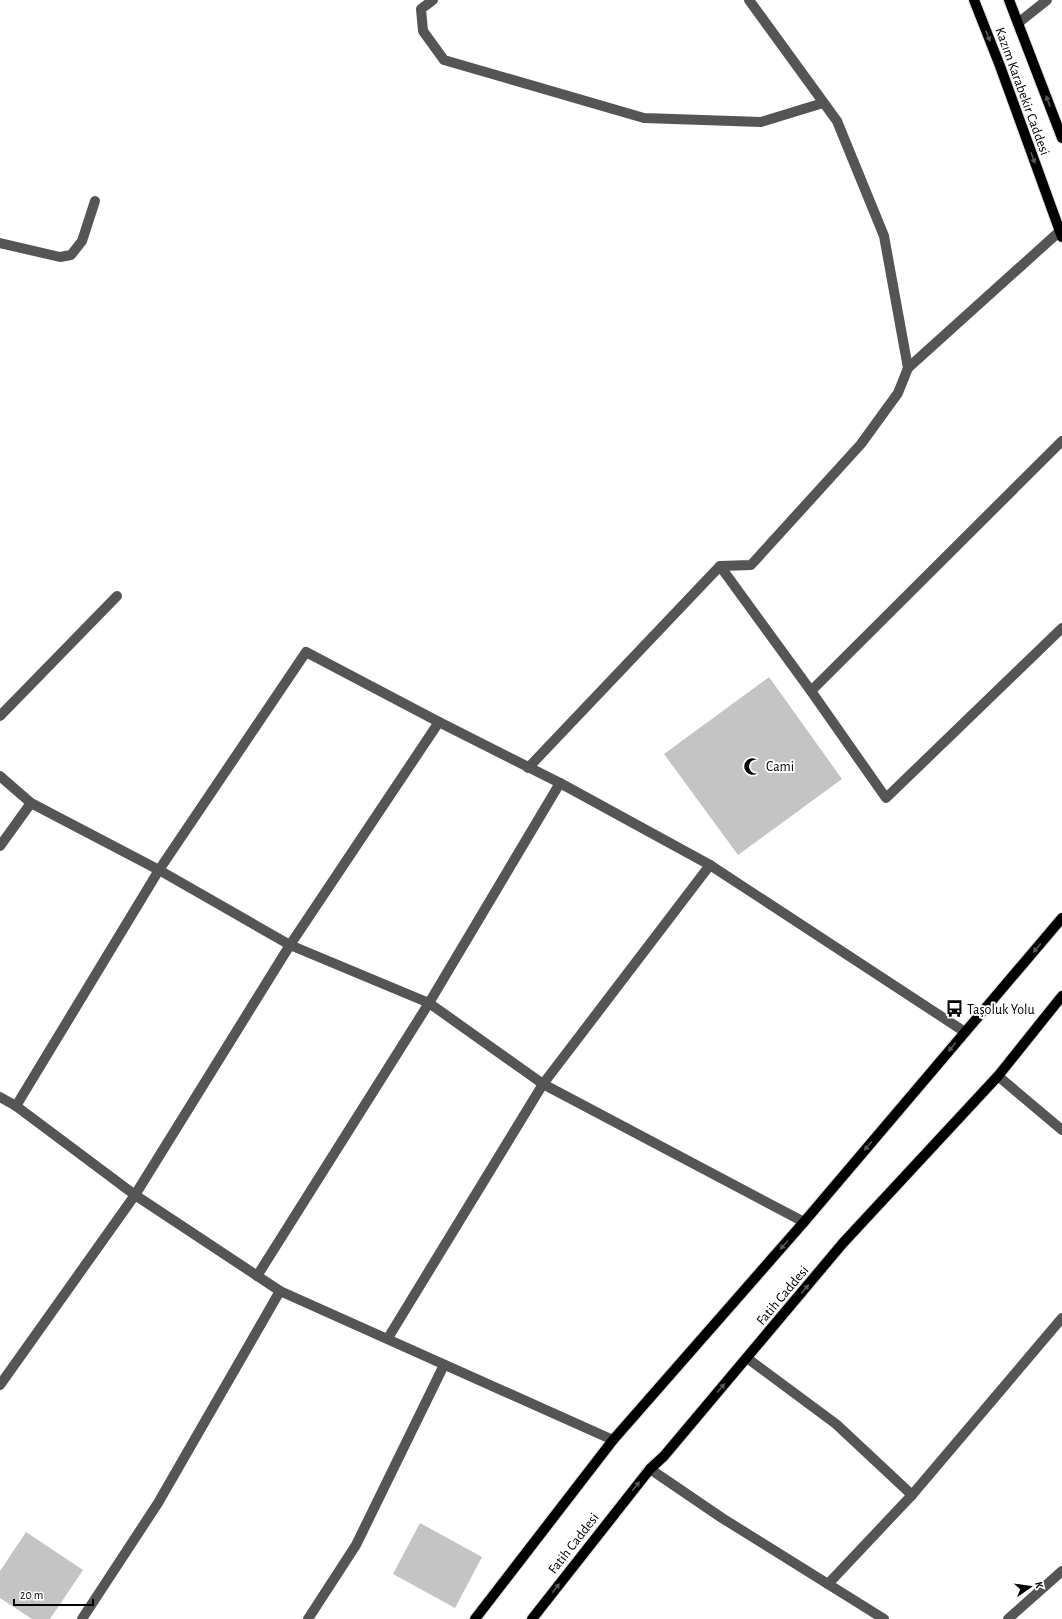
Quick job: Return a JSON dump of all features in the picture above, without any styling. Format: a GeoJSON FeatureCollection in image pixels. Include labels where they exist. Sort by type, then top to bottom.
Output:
{"type":"FeatureCollection","features":[{"type":"Feature","properties":{"kind":"main road","name":"Kazım Karabekir Caddesi"},"geometry":{"type":"LineString","coordinates":[[974,0],[1000,66],[1061,234]]}},
{"type":"Feature","properties":{"kind":"main road","name":"Kazım Karabekir Caddesi"},"geometry":{"type":"LineString","coordinates":[[1009,0],[1062,138]]}},
{"type":"Feature","properties":{"kind":"main road"},"geometry":{"type":"LineString","coordinates":[[475,1619],[613,1440],[804,1222],[1062,918]]}},
{"type":"Feature","properties":{"kind":"main road","name":"Fatih Caddesi"},"geometry":{"type":"LineString","coordinates":[[532,1619],[650,1469],[664,1456],[843,1243],[998,1076],[1062,996]]}},
{"type":"Feature","properties":{"kind":"street"},"geometry":{"type":"LineString","coordinates":[[433,0],[421,9],[423,31],[444,60],[644,118],[761,122],[823,103]]}},
{"type":"Feature","properties":{"kind":"street"},"geometry":{"type":"LineString","coordinates":[[749,0],[837,121],[884,236],[908,368]]}},
{"type":"Feature","properties":{"kind":"street"},"geometry":{"type":"LineString","coordinates":[[1018,23],[1047,0]]}},
{"type":"Feature","properties":{"kind":"street"},"geometry":{"type":"LineString","coordinates":[[0,244],[60,257],[71,255],[82,241],[95,201]]}},
{"type":"Feature","properties":{"kind":"street"},"geometry":{"type":"LineString","coordinates":[[528,768],[720,566],[751,566],[861,444],[898,393],[908,368],[1061,234]]}},
{"type":"Feature","properties":{"kind":"street"},"geometry":{"type":"LineString","coordinates":[[811,691],[1062,441]]}},
{"type":"Feature","properties":{"kind":"street"},"geometry":{"type":"LineString","coordinates":[[720,566],[811,691],[886,798],[1062,628]]}},
{"type":"Feature","properties":{"kind":"street"},"geometry":{"type":"LineString","coordinates":[[0,716],[117,596]]}},
{"type":"Feature","properties":{"kind":"street"},"geometry":{"type":"LineString","coordinates":[[16,1106],[159,870],[306,652],[528,768],[560,783],[710,865],[965,1032]]}},
{"type":"Feature","properties":{"kind":"street"},"geometry":{"type":"LineString","coordinates":[[0,1385],[134,1195],[290,945],[439,722]]}},
{"type":"Feature","properties":{"kind":"street"},"geometry":{"type":"LineString","coordinates":[[0,776],[31,803],[159,870],[290,945],[430,1003],[543,1084],[804,1222]]}},
{"type":"Feature","properties":{"kind":"street"},"geometry":{"type":"LineString","coordinates":[[257,1276],[430,1003],[560,783]]}},
{"type":"Feature","properties":{"kind":"street"},"geometry":{"type":"LineString","coordinates":[[0,846],[31,803]]}},
{"type":"Feature","properties":{"kind":"street"},"geometry":{"type":"LineString","coordinates":[[388,1338],[543,1084],[710,865]]}},
{"type":"Feature","properties":{"kind":"street"},"geometry":{"type":"LineString","coordinates":[[998,1076],[1062,1130]]}},
{"type":"Feature","properties":{"kind":"street"},"geometry":{"type":"LineString","coordinates":[[0,1097],[16,1106],[134,1195],[280,1292],[388,1338],[444,1365],[613,1440]]}},
{"type":"Feature","properties":{"kind":"street"},"geometry":{"type":"LineString","coordinates":[[82,1619],[158,1503],[280,1292]]}},
{"type":"Feature","properties":{"kind":"street"},"geometry":{"type":"LineString","coordinates":[[828,1584],[912,1495],[1062,1318]]}},
{"type":"Feature","properties":{"kind":"street"},"geometry":{"type":"LineString","coordinates":[[747,1358],[836,1424],[912,1495]]}},
{"type":"Feature","properties":{"kind":"street"},"geometry":{"type":"LineString","coordinates":[[308,1619],[356,1546],[444,1365]]}},
{"type":"Feature","properties":{"kind":"street"},"geometry":{"type":"LineString","coordinates":[[650,1469],[722,1518],[884,1619]]}},
{"type":"Feature","properties":{"kind":"street"},"geometry":{"type":"LineString","coordinates":[[1008,1619],[1062,1571]]}},
{"type":"Feature","properties":{"kind":"building","name":"Cami"},"geometry":{"type":"Polygon","coordinates":[[[769,677],[842,779],[738,855],[664,754],[769,677]]]}},
{"type":"Feature","properties":{"kind":"building"},"geometry":{"type":"Polygon","coordinates":[[[420,1523],[482,1557],[455,1608],[393,1574],[420,1523]]]}},
{"type":"Feature","properties":{"kind":"building"},"geometry":{"type":"Polygon","coordinates":[[[26,1532],[83,1570],[50,1619],[32,1619],[0,1598],[0,1571],[26,1532]]]}},
{"type":"Feature","properties":{"kind":"place","name":"Cami"},"geometry":{"type":"Point","coordinates":[753,766]}},
{"type":"Feature","properties":{"kind":"place","name":"Taşoluk Yolu"},"geometry":{"type":"Point","coordinates":[954,1009]}}]}
